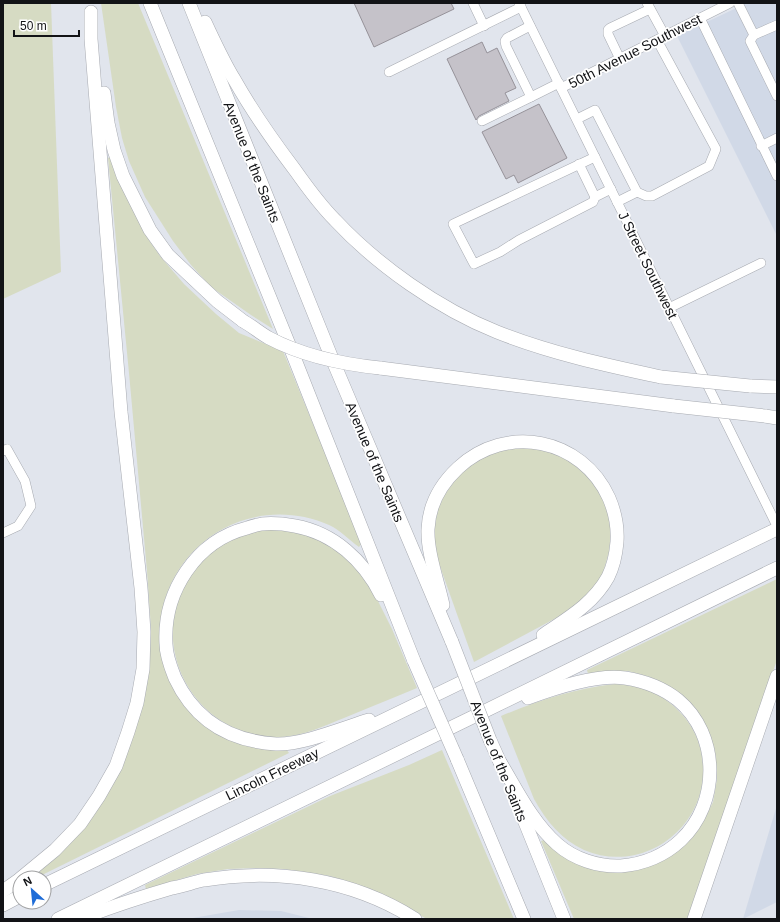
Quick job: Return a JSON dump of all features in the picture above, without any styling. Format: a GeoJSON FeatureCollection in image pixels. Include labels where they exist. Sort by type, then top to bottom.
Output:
{"type":"FeatureCollection","features":[{"type":"Feature","properties":{"kind":"highway"},"geometry":{"type":"LineString","coordinates":[[150,3],[290,346],[414,661],[524,919]]}},
{"type":"Feature","properties":{"kind":"highway","name":"Avenue of the Saints"},"geometry":{"type":"LineString","coordinates":[[189,3],[333,361],[452,642],[490,740],[564,919]]}},
{"type":"Feature","properties":{"kind":"highway"},"geometry":{"type":"LineString","coordinates":[[194,3],[233,78],[270,137],[301,179],[334,220],[361,245],[423,293],[456,312],[496,331],[543,349],[584,360],[661,378],[777,387]]}},
{"type":"Feature","properties":{"kind":"highway"},"geometry":{"type":"LineString","coordinates":[[90,8],[97,38],[108,123],[114,150],[123,176],[150,230],[168,255],[217,301],[243,321],[269,338],[318,357],[351,365],[771,417]]}},
{"type":"Feature","properties":{"kind":"highway"},"geometry":{"type":"LineString","coordinates":[[31,870],[55,850],[80,824],[99,796],[116,766],[137,703],[143,669],[144,632],[141,588],[121,412],[91,39],[90,8]]}},
{"type":"Feature","properties":{"kind":"highway"},"geometry":{"type":"LineString","coordinates":[[452,642],[432,558],[428,530],[434,500],[443,484],[452,473],[478,452],[506,443],[522,441],[537,442],[566,451],[581,462],[599,480],[612,507],[618,534],[613,564],[608,576],[590,601],[576,613],[500,664]]}},
{"type":"Feature","properties":{"kind":"highway"},"geometry":{"type":"LineString","coordinates":[[411,707],[304,740],[277,744],[238,737],[218,728],[203,717],[189,702],[179,687],[170,666],[166,645],[166,623],[178,584],[190,565],[203,551],[221,538],[240,530],[261,524],[283,524],[306,528],[326,536],[342,546],[362,565],[377,588],[414,661]]}},
{"type":"Feature","properties":{"kind":"highway"},"geometry":{"type":"LineString","coordinates":[[500,664],[777,528]]}},
{"type":"Feature","properties":{"kind":"highway"},"geometry":{"type":"LineString","coordinates":[[58,919],[777,568]]}},
{"type":"Feature","properties":{"kind":"highway","name":"Lincoln Freeway"},"geometry":{"type":"LineString","coordinates":[[52,881],[500,664]]}},
{"type":"Feature","properties":{"kind":"highway"},"geometry":{"type":"LineString","coordinates":[[694,919],[777,676]]}},
{"type":"Feature","properties":{"kind":"highway"},"geometry":{"type":"LineString","coordinates":[[464,722],[538,694],[574,683],[600,679],[624,678],[643,682],[660,688],[678,700],[690,713],[700,729],[708,750],[710,767],[709,786],[704,805],[697,821],[685,836],[671,849],[654,859],[634,865],[611,866],[590,862],[572,855],[557,844],[539,825],[500,762]]}},
{"type":"Feature","properties":{"kind":"highway"},"geometry":{"type":"LineString","coordinates":[[80,919],[118,904],[203,880],[236,876],[264,875],[319,881],[350,889],[377,899],[415,919]]}},
{"type":"Feature","properties":{"kind":"highway"},"geometry":{"type":"LineString","coordinates":[[3,891],[12,884]]}},
{"type":"Feature","properties":{"kind":"highway"},"geometry":{"type":"LineString","coordinates":[[3,905],[12,900]]}},
{"type":"Feature","properties":{"kind":"street"},"geometry":{"type":"LineString","coordinates":[[473,3],[484,26]]}},
{"type":"Feature","properties":{"kind":"street"},"geometry":{"type":"LineString","coordinates":[[738,3],[754,35]]}},
{"type":"Feature","properties":{"kind":"street","name":"50th Avenue Southwest"},"geometry":{"type":"LineString","coordinates":[[482,121],[531,97],[560,86],[620,59],[725,4]]}},
{"type":"Feature","properties":{"kind":"street"},"geometry":{"type":"LineString","coordinates":[[389,72],[484,26],[520,5]]}},
{"type":"Feature","properties":{"kind":"street","name":"J Street Southwest"},"geometry":{"type":"LineString","coordinates":[[520,5],[777,528]]}},
{"type":"Feature","properties":{"kind":"street"},"geometry":{"type":"LineString","coordinates":[[577,119],[595,110],[637,192],[646,196],[652,196],[709,166],[716,150],[662,38],[649,6],[608,30],[608,34],[620,59]]}},
{"type":"Feature","properties":{"kind":"street"},"geometry":{"type":"LineString","coordinates":[[700,18],[761,146],[777,176]]}},
{"type":"Feature","properties":{"kind":"street"},"geometry":{"type":"LineString","coordinates":[[777,25],[754,35],[750,41],[777,96]]}},
{"type":"Feature","properties":{"kind":"street"},"geometry":{"type":"LineString","coordinates":[[530,26],[507,38],[506,46],[531,97]]}},
{"type":"Feature","properties":{"kind":"street"},"geometry":{"type":"LineString","coordinates":[[761,146],[777,138]]}},
{"type":"Feature","properties":{"kind":"street"},"geometry":{"type":"LineString","coordinates":[[595,157],[453,224],[474,264],[500,252],[518,240],[593,202],[595,197],[611,189]]}},
{"type":"Feature","properties":{"kind":"street"},"geometry":{"type":"LineString","coordinates":[[579,164],[595,197]]}},
{"type":"Feature","properties":{"kind":"street"},"geometry":{"type":"LineString","coordinates":[[617,202],[637,192]]}},
{"type":"Feature","properties":{"kind":"street"},"geometry":{"type":"LineString","coordinates":[[669,308],[761,263]]}},
{"type":"Feature","properties":{"kind":"street"},"geometry":{"type":"LineString","coordinates":[[3,450],[7,449],[25,481],[31,506],[18,526],[3,533]]}},
{"type":"Feature","properties":{"kind":"shaded area"},"geometry":{"type":"Polygon","coordinates":[[[747,3],[777,3],[777,236],[677,36],[747,3]]]}},
{"type":"Feature","properties":{"kind":"shaded area"},"geometry":{"type":"Polygon","coordinates":[[[777,805],[777,902],[743,919],[777,805]]]}},
{"type":"Feature","properties":{"kind":"shaded area"},"geometry":{"type":"Polygon","coordinates":[[[239,910],[281,911],[313,919],[187,919],[239,910]]]}},
{"type":"Feature","properties":{"kind":"green space"},"geometry":{"type":"Polygon","coordinates":[[[3,3],[51,3],[61,272],[3,299],[3,3]]]}},
{"type":"Feature","properties":{"kind":"green space"},"geometry":{"type":"Polygon","coordinates":[[[101,3],[138,3],[273,329],[211,287],[191,265],[173,241],[145,197],[129,161],[122,138],[101,3]]]}},
{"type":"Feature","properties":{"kind":"green space"},"geometry":{"type":"Polygon","coordinates":[[[110,157],[127,199],[149,240],[160,256],[184,284],[239,333],[283,351],[362,543],[359,547],[341,532],[329,525],[302,517],[275,515],[249,519],[225,528],[203,542],[185,561],[171,584],[162,611],[162,636],[175,691],[183,704],[193,715],[203,724],[224,738],[248,746],[286,749],[289,753],[52,870],[39,870],[104,799],[150,652],[151,629],[147,571],[108,158],[110,157]]]}},
{"type":"Feature","properties":{"kind":"green space"},"geometry":{"type":"Polygon","coordinates":[[[533,446],[571,459],[593,481],[609,511],[611,533],[609,552],[603,573],[594,588],[580,602],[558,617],[474,662],[437,558],[433,533],[438,509],[445,494],[464,468],[496,450],[533,446]]]}},
{"type":"Feature","properties":{"kind":"green space"},"geometry":{"type":"Polygon","coordinates":[[[280,527],[302,530],[337,547],[368,581],[392,629],[417,688],[313,730],[297,735],[281,737],[260,736],[241,731],[223,722],[194,696],[184,679],[177,661],[172,628],[176,605],[193,570],[217,547],[233,537],[262,529],[280,527]]]}},
{"type":"Feature","properties":{"kind":"green space"},"geometry":{"type":"Polygon","coordinates":[[[777,579],[777,660],[687,919],[574,919],[541,841],[544,840],[596,870],[674,852],[692,838],[703,822],[713,802],[717,779],[715,751],[709,733],[699,714],[684,697],[670,687],[650,677],[628,671],[607,671],[588,674],[587,670],[777,579]]]}},
{"type":"Feature","properties":{"kind":"green space"},"geometry":{"type":"Polygon","coordinates":[[[615,684],[636,687],[655,693],[671,704],[686,719],[693,730],[700,747],[703,767],[701,789],[694,809],[682,827],[666,841],[648,851],[627,856],[606,856],[584,850],[569,841],[555,829],[534,799],[501,716],[529,705],[571,692],[615,684]]]}},
{"type":"Feature","properties":{"kind":"green space"},"geometry":{"type":"Polygon","coordinates":[[[442,750],[514,919],[427,919],[370,889],[330,876],[284,869],[228,869],[197,874],[146,889],[145,885],[330,796],[409,765],[442,750]]]}},
{"type":"Feature","properties":{"kind":"building"},"geometry":{"type":"Polygon","coordinates":[[[354,3],[451,3],[454,9],[374,47],[354,3]]]}},
{"type":"Feature","properties":{"kind":"building"},"geometry":{"type":"Polygon","coordinates":[[[482,42],[487,53],[497,48],[516,88],[505,93],[509,101],[479,116],[476,120],[447,59],[482,42]]]}},
{"type":"Feature","properties":{"kind":"building"},"geometry":{"type":"Polygon","coordinates":[[[539,104],[567,158],[518,183],[514,175],[506,179],[482,132],[539,104]]]}}]}
